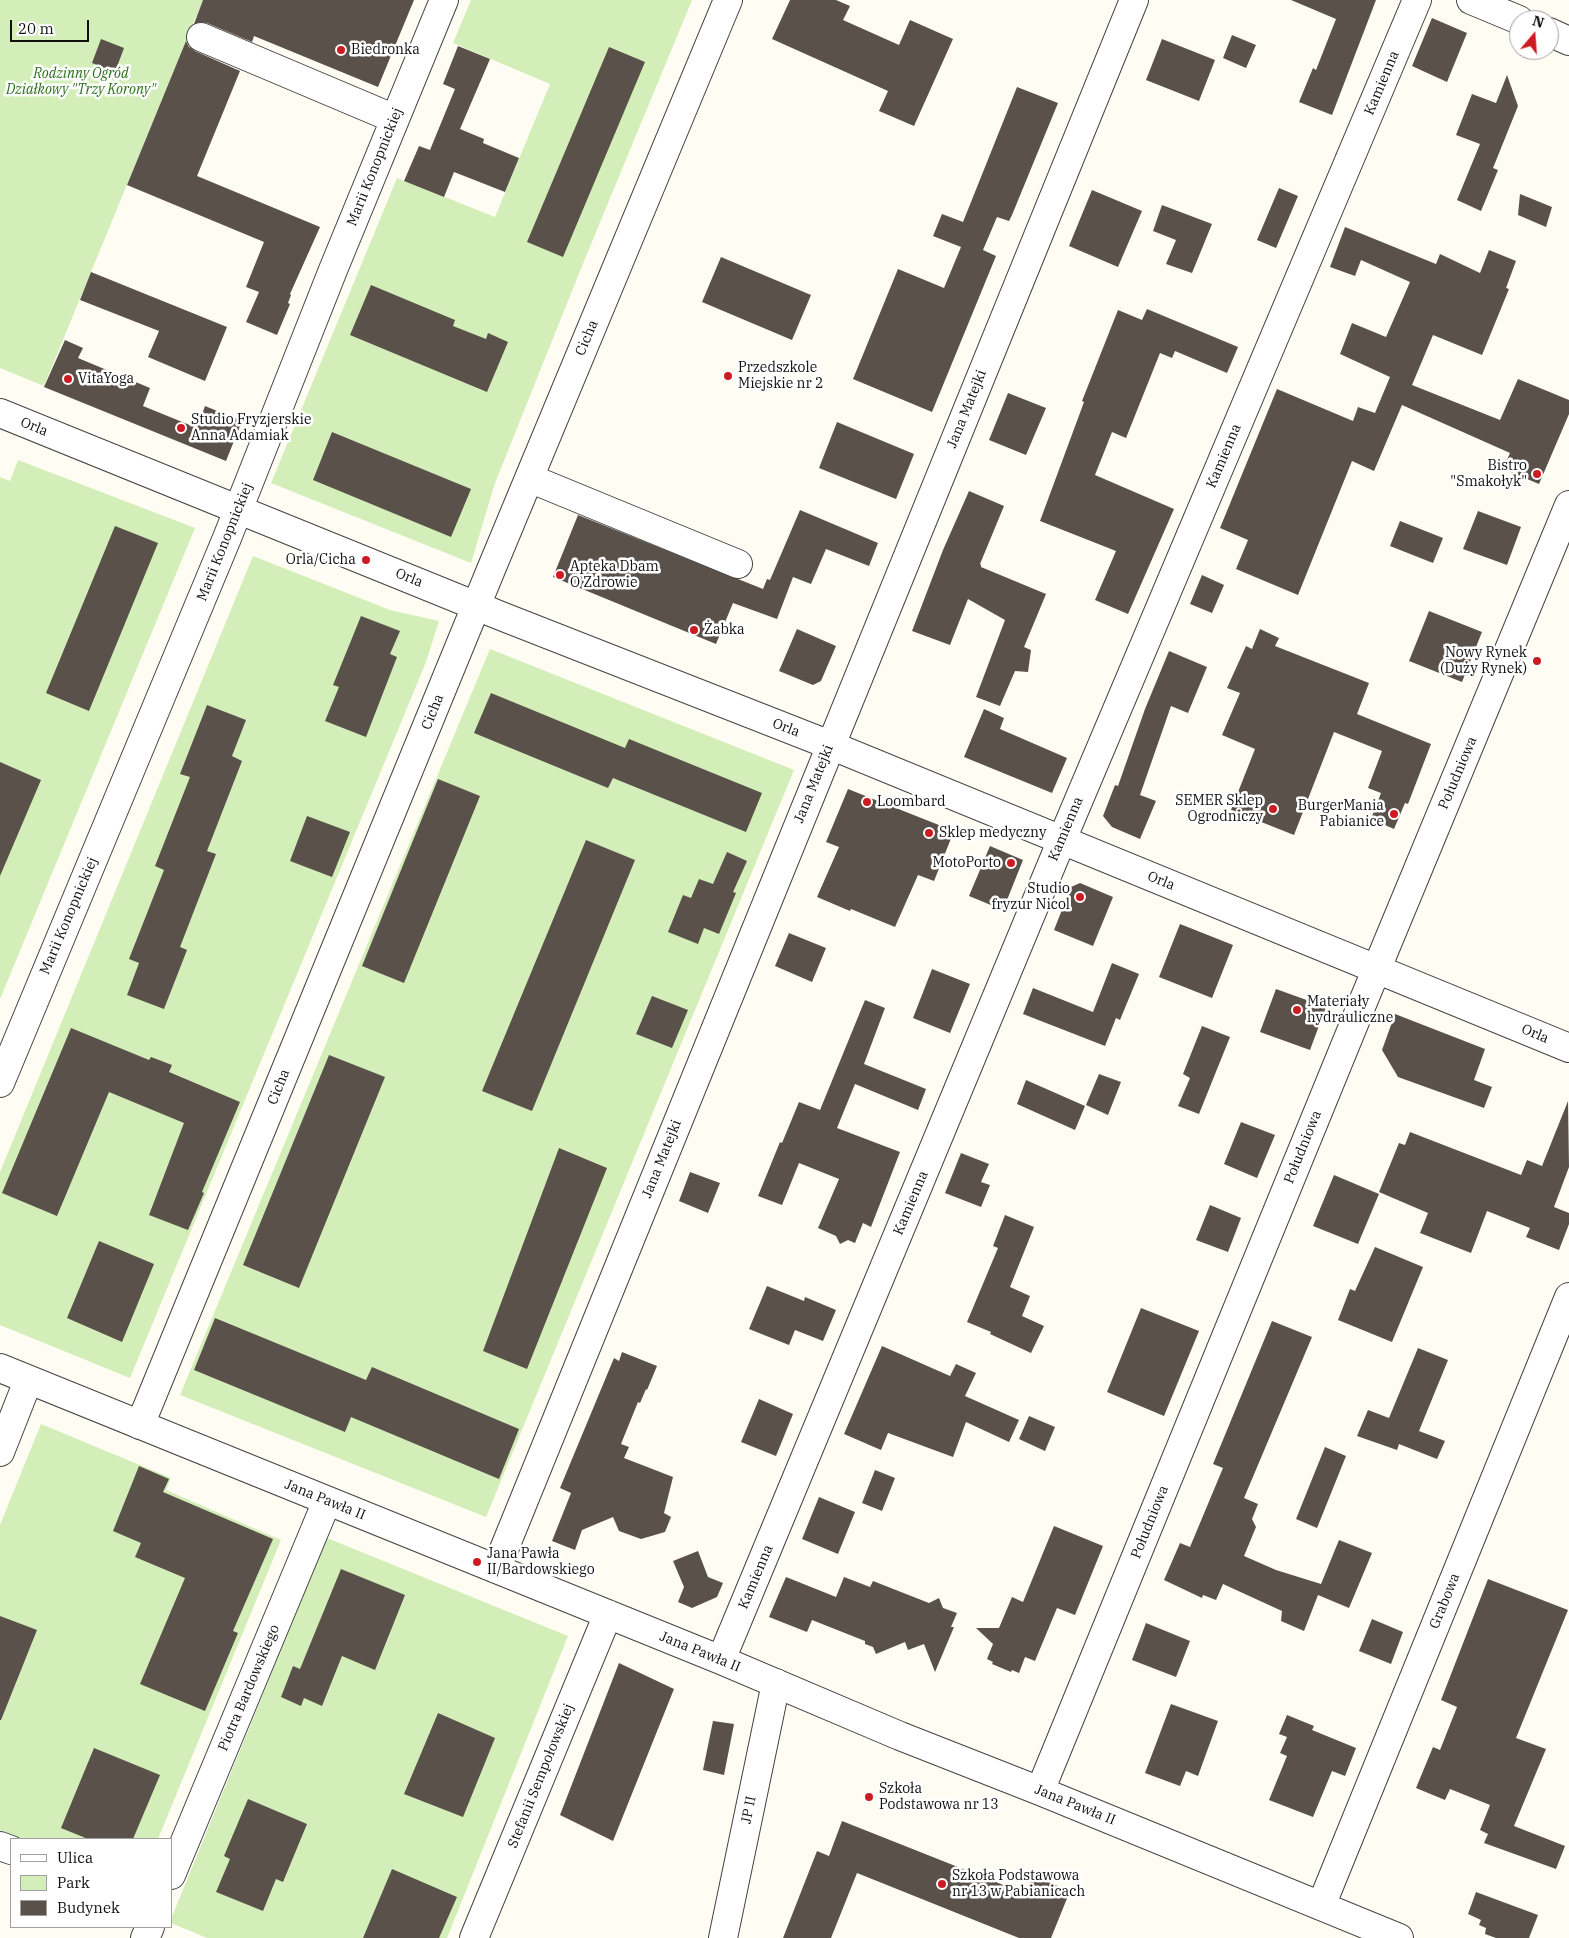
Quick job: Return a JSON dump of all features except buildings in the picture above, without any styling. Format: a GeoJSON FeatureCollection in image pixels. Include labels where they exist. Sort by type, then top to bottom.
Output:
{"type":"FeatureCollection","features":[{"type":"Feature","properties":{"kind":"street","name":"Marii Konopnickiej"},"geometry":{"type":"LineString","coordinates":[[0,1083],[239,509],[333,270],[444,0]]}},
{"type":"Feature","properties":{"kind":"street","name":"Cicha"},"geometry":{"type":"LineString","coordinates":[[140,1425],[529,478],[728,0]]}},
{"type":"Feature","properties":{"kind":"street","name":"Jana Matejki"},"geometry":{"type":"LineString","coordinates":[[496,1569],[1134,0]]}},
{"type":"Feature","properties":{"kind":"street","name":"Kamienna"},"geometry":{"type":"LineString","coordinates":[[721,1660],[1061,842],[1417,0]]}},
{"type":"Feature","properties":{"kind":"street"},"geometry":{"type":"LineString","coordinates":[[1471,0],[1509,16]]}},
{"type":"Feature","properties":{"kind":"street"},"geometry":{"type":"LineString","coordinates":[[201,37],[395,118]]}},
{"type":"Feature","properties":{"kind":"street","name":"Orla"},"geometry":{"type":"LineString","coordinates":[[0,413],[477,606],[830,745],[1061,842],[1377,968],[1569,1048]]}},
{"type":"Feature","properties":{"kind":"street"},"geometry":{"type":"LineString","coordinates":[[529,478],[738,564]]}},
{"type":"Feature","properties":{"kind":"street","name":"Południowa"},"geometry":{"type":"LineString","coordinates":[[1040,1790],[1569,505]]}},
{"type":"Feature","properties":{"kind":"street","name":"Grabowa"},"geometry":{"type":"LineString","coordinates":[[1321,1906],[1569,1297]]}},
{"type":"Feature","properties":{"kind":"street","name":"Jana Pawła II"},"geometry":{"type":"LineString","coordinates":[[0,1368],[721,1660],[900,1736],[1040,1790],[1321,1906],[1351,1929],[1399,1938]]}},
{"type":"Feature","properties":{"kind":"street"},"geometry":{"type":"LineString","coordinates":[[0,1452],[28,1380]]}},
{"type":"Feature","properties":{"kind":"street","name":"Piotra Bardowskiego"},"geometry":{"type":"LineString","coordinates":[[172,1873],[327,1501]]}},
{"type":"Feature","properties":{"kind":"street","name":"Stefanii Sempołowskiej"},"geometry":{"type":"LineString","coordinates":[[474,1938],[608,1614]]}},
{"type":"Feature","properties":{"kind":"street","name":"JP II"},"geometry":{"type":"LineString","coordinates":[[723,1938],[776,1683]]}},
{"type":"Feature","properties":{"kind":"green space","name":"Rodzinny Ogród Działkowy \"Trzy Korony\""},"geometry":{"type":"Polygon","coordinates":[[[0,0],[203,0],[44,386],[0,368],[0,0]]]}},
{"type":"Feature","properties":{"kind":"green space"},"geometry":{"type":"Polygon","coordinates":[[[471,0],[692,0],[495,483],[471,563],[271,483],[397,178],[495,217],[550,84],[453,43],[471,0]]]}},
{"type":"Feature","properties":{"kind":"green space"},"geometry":{"type":"Polygon","coordinates":[[[18,460],[195,528],[0,999],[0,477],[10,481],[18,460]]]}},
{"type":"Feature","properties":{"kind":"green space"},"geometry":{"type":"Polygon","coordinates":[[[253,556],[390,610],[439,621],[426,662],[130,1378],[0,1325],[0,1172],[253,556]]]}},
{"type":"Feature","properties":{"kind":"green space"},"geometry":{"type":"Polygon","coordinates":[[[490,649],[794,770],[486,1517],[180,1395],[490,649]]]}},
{"type":"Feature","properties":{"kind":"green space"},"geometry":{"type":"Polygon","coordinates":[[[41,1424],[171,1478],[166,1490],[281,1540],[158,1838],[20,1838],[0,1830],[0,1525],[41,1424]]]}},
{"type":"Feature","properties":{"kind":"green space"},"geometry":{"type":"Polygon","coordinates":[[[327,1538],[568,1636],[447,1938],[207,1938],[172,1923],[172,1917],[327,1538]]]}},
{"type":"Feature","properties":{"kind":"place","name":"Biedronka"},"geometry":{"type":"Point","coordinates":[341,50]}},
{"type":"Feature","properties":{"kind":"place","name":"Przedszkole Miejskie nr 2"},"geometry":{"type":"Point","coordinates":[728,376]}},
{"type":"Feature","properties":{"kind":"place","name":"VitaYoga"},"geometry":{"type":"Point","coordinates":[68,379]}},
{"type":"Feature","properties":{"kind":"place","name":"Studio Fryzjerskie Anna Adamiak"},"geometry":{"type":"Point","coordinates":[181,428]}},
{"type":"Feature","properties":{"kind":"place","name":"Bistro \"Smakołyk\""},"geometry":{"type":"Point","coordinates":[1537,474]}},
{"type":"Feature","properties":{"kind":"place","name":"Orla/Cicha"},"geometry":{"type":"Point","coordinates":[366,560]}},
{"type":"Feature","properties":{"kind":"place","name":"Apteka Dbam O Zdrowie"},"geometry":{"type":"Point","coordinates":[560,575]}},
{"type":"Feature","properties":{"kind":"place","name":"Żabka"},"geometry":{"type":"Point","coordinates":[694,630]}},
{"type":"Feature","properties":{"kind":"place","name":"Nowy Rynek (Duży Rynek)"},"geometry":{"type":"Point","coordinates":[1537,661]}},
{"type":"Feature","properties":{"kind":"place","name":"Loombard"},"geometry":{"type":"Point","coordinates":[867,802]}},
{"type":"Feature","properties":{"kind":"place","name":"SEMER Sklep Ogrodniczy"},"geometry":{"type":"Point","coordinates":[1273,809]}},
{"type":"Feature","properties":{"kind":"place","name":"BurgerMania Pabianice"},"geometry":{"type":"Point","coordinates":[1394,814]}},
{"type":"Feature","properties":{"kind":"place","name":"Sklep medyczny"},"geometry":{"type":"Point","coordinates":[929,833]}},
{"type":"Feature","properties":{"kind":"place","name":"MotoPorto"},"geometry":{"type":"Point","coordinates":[1011,863]}},
{"type":"Feature","properties":{"kind":"place","name":"Studio fryzur Nicol"},"geometry":{"type":"Point","coordinates":[1080,897]}},
{"type":"Feature","properties":{"kind":"place","name":"Materiały hydrauliczne"},"geometry":{"type":"Point","coordinates":[1297,1010]}},
{"type":"Feature","properties":{"kind":"place","name":"Jana Pawła II/Bardowskiego"},"geometry":{"type":"Point","coordinates":[477,1562]}},
{"type":"Feature","properties":{"kind":"place","name":"Szkoła Podstawowa nr 13"},"geometry":{"type":"Point","coordinates":[869,1797]}},
{"type":"Feature","properties":{"kind":"place","name":"Szkoła Podstawowa nr 13 w Pabianicach"},"geometry":{"type":"Point","coordinates":[942,1884]}}]}
